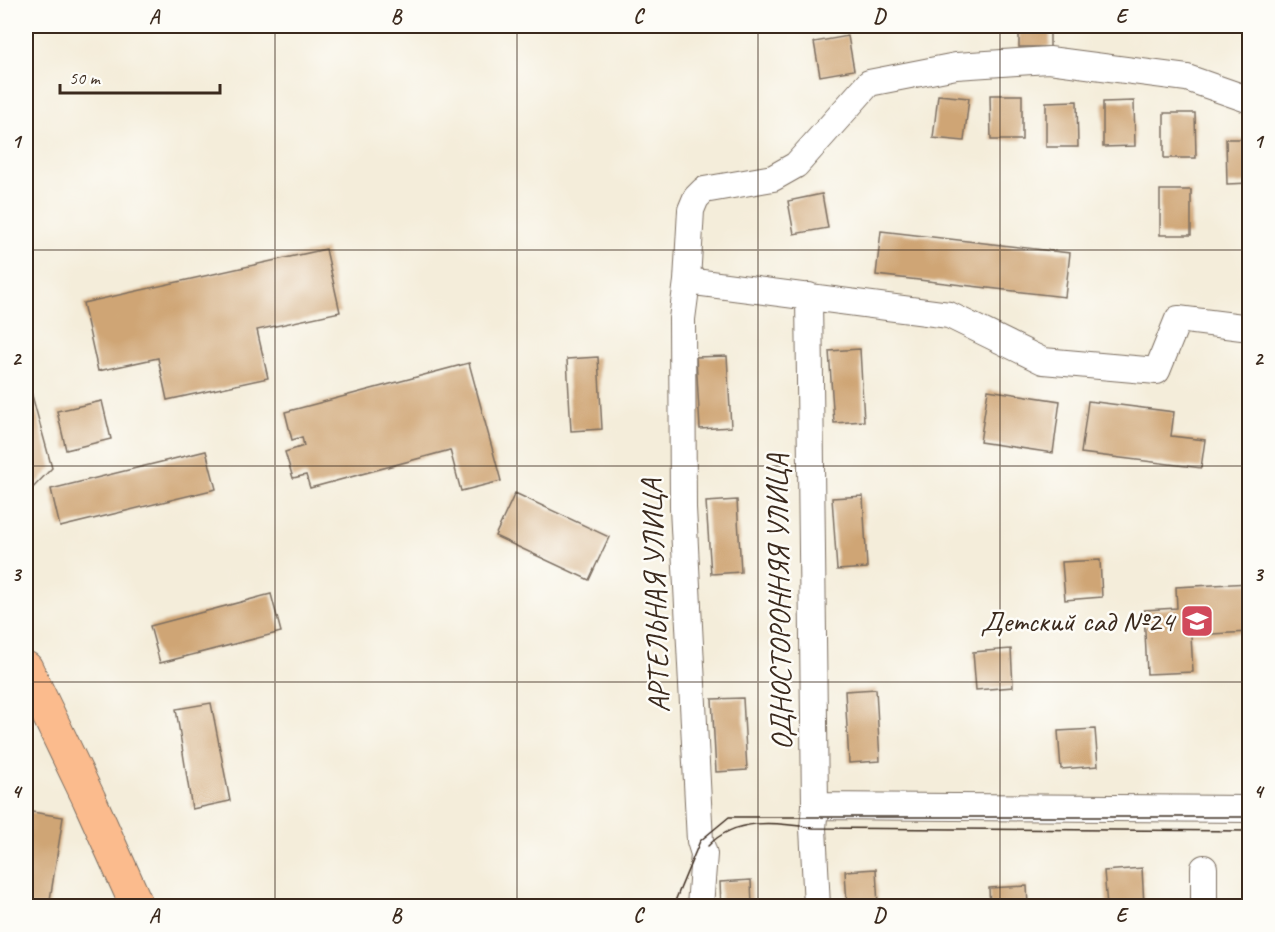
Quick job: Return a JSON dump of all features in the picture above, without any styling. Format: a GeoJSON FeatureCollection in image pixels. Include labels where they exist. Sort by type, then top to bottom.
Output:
{"type":"FeatureCollection","features":[{"type":"Feature","properties":{"kind":"main road"},"geometry":{"type":"LineString","coordinates":[[26,668],[137,906]]}},
{"type":"Feature","properties":{"kind":"street","name":"АРТЕЛЬНАЯ УЛИЦА"},"geometry":{"type":"LineString","coordinates":[[700,906],[704,854],[700,842],[683,508],[682,319],[687,281],[691,210],[696,198],[704,190],[773,178],[796,165],[869,83],[956,66],[1049,60],[1187,78],[1250,100]]}},
{"type":"Feature","properties":{"kind":"street"},"geometry":{"type":"LineString","coordinates":[[687,281],[949,315],[1042,361],[1157,371],[1178,319],[1242,327]]}},
{"type":"Feature","properties":{"kind":"street","name":"ОДНОСТОРОННЯЯ УЛИЦА"},"geometry":{"type":"LineString","coordinates":[[809,296],[813,828],[817,906]]}},
{"type":"Feature","properties":{"kind":"street"},"geometry":{"type":"LineString","coordinates":[[814,806],[1250,809]]}},
{"type":"Feature","properties":{"kind":"street"},"geometry":{"type":"LineString","coordinates":[[1204,868],[1204,906]]}},
{"type":"Feature","properties":{"kind":"building"},"geometry":{"type":"Polygon","coordinates":[[[1019,26],[1050,26],[1050,47],[1019,47],[1019,26]]]}},
{"type":"Feature","properties":{"kind":"building"},"geometry":{"type":"Polygon","coordinates":[[[848,36],[854,70],[820,76],[814,42],[848,36]]]}},
{"type":"Feature","properties":{"kind":"building"},"geometry":{"type":"Polygon","coordinates":[[[938,95],[969,98],[964,141],[933,138],[938,95]]]}},
{"type":"Feature","properties":{"kind":"building"},"geometry":{"type":"Polygon","coordinates":[[[990,95],[1022,95],[1022,140],[991,140],[990,95]]]}},
{"type":"Feature","properties":{"kind":"building"},"geometry":{"type":"Polygon","coordinates":[[[1077,101],[1078,147],[1046,147],[1046,102],[1077,101]]]}},
{"type":"Feature","properties":{"kind":"building"},"geometry":{"type":"Polygon","coordinates":[[[1134,101],[1135,146],[1103,147],[1103,102],[1134,101]]]}},
{"type":"Feature","properties":{"kind":"building"},"geometry":{"type":"Polygon","coordinates":[[[1164,113],[1195,113],[1196,158],[1164,158],[1164,113]]]}},
{"type":"Feature","properties":{"kind":"building"},"geometry":{"type":"Polygon","coordinates":[[[1226,139],[1250,139],[1250,183],[1227,184],[1226,139]]]}},
{"type":"Feature","properties":{"kind":"building"},"geometry":{"type":"Polygon","coordinates":[[[1160,190],[1191,190],[1191,235],[1160,235],[1160,190]]]}},
{"type":"Feature","properties":{"kind":"building"},"geometry":{"type":"Polygon","coordinates":[[[822,194],[828,228],[794,234],[788,201],[822,194]]]}},
{"type":"Feature","properties":{"kind":"building"},"geometry":{"type":"Polygon","coordinates":[[[881,231],[1070,253],[1065,297],[876,275],[881,231]]]}},
{"type":"Feature","properties":{"kind":"building"},"geometry":{"type":"Polygon","coordinates":[[[326,249],[340,312],[257,330],[268,378],[167,400],[158,358],[98,371],[83,303],[326,249]]]}},
{"type":"Feature","properties":{"kind":"building"},"geometry":{"type":"Polygon","coordinates":[[[860,349],[864,421],[834,423],[829,351],[860,349]]]}},
{"type":"Feature","properties":{"kind":"building"},"geometry":{"type":"Polygon","coordinates":[[[727,356],[731,427],[700,429],[696,357],[727,356]]]}},
{"type":"Feature","properties":{"kind":"building"},"geometry":{"type":"Polygon","coordinates":[[[598,357],[602,429],[571,431],[567,359],[598,357]]]}},
{"type":"Feature","properties":{"kind":"building"},"geometry":{"type":"Polygon","coordinates":[[[469,363],[501,481],[461,491],[450,450],[310,488],[306,475],[293,478],[285,452],[304,446],[302,437],[292,440],[285,412],[469,363]]]}},
{"type":"Feature","properties":{"kind":"building"},"geometry":{"type":"Polygon","coordinates":[[[28,381],[52,468],[26,495],[26,382],[28,381]]]}},
{"type":"Feature","properties":{"kind":"building"},"geometry":{"type":"Polygon","coordinates":[[[988,390],[1060,401],[1053,453],[980,442],[988,390]]]}},
{"type":"Feature","properties":{"kind":"building"},"geometry":{"type":"Polygon","coordinates":[[[102,401],[111,439],[66,450],[57,411],[102,401]]]}},
{"type":"Feature","properties":{"kind":"building"},"geometry":{"type":"Polygon","coordinates":[[[1088,401],[1174,412],[1171,436],[1205,440],[1201,468],[1081,453],[1088,401]]]}},
{"type":"Feature","properties":{"kind":"building"},"geometry":{"type":"Polygon","coordinates":[[[206,451],[216,489],[60,527],[51,489],[206,451]]]}},
{"type":"Feature","properties":{"kind":"building"},"geometry":{"type":"Polygon","coordinates":[[[515,493],[609,537],[589,580],[495,536],[515,493]]]}},
{"type":"Feature","properties":{"kind":"building"},"geometry":{"type":"Polygon","coordinates":[[[863,496],[867,568],[837,570],[832,498],[863,496]]]}},
{"type":"Feature","properties":{"kind":"building"},"geometry":{"type":"Polygon","coordinates":[[[737,500],[741,572],[711,574],[706,502],[737,500]]]}},
{"type":"Feature","properties":{"kind":"building"},"geometry":{"type":"Polygon","coordinates":[[[1100,560],[1102,597],[1065,600],[1062,562],[1100,560]]]}},
{"type":"Feature","properties":{"kind":"building","name":"Детский сад №24"},"geometry":{"type":"Polygon","coordinates":[[[1250,583],[1250,632],[1191,635],[1193,672],[1147,674],[1144,610],[1177,608],[1176,587],[1250,583]]]}},
{"type":"Feature","properties":{"kind":"building"},"geometry":{"type":"Polygon","coordinates":[[[271,594],[281,632],[160,663],[150,626],[271,594]]]}},
{"type":"Feature","properties":{"kind":"building"},"geometry":{"type":"Polygon","coordinates":[[[1011,649],[1013,687],[976,690],[973,652],[1011,649]]]}},
{"type":"Feature","properties":{"kind":"building"},"geometry":{"type":"Polygon","coordinates":[[[876,689],[880,761],[849,763],[845,691],[876,689]]]}},
{"type":"Feature","properties":{"kind":"building"},"geometry":{"type":"Polygon","coordinates":[[[743,698],[747,770],[716,772],[712,699],[743,698]]]}},
{"type":"Feature","properties":{"kind":"building"},"geometry":{"type":"Polygon","coordinates":[[[211,703],[230,801],[192,809],[176,709],[211,703]]]}},
{"type":"Feature","properties":{"kind":"building"},"geometry":{"type":"Polygon","coordinates":[[[1095,729],[1098,766],[1061,769],[1058,731],[1095,729]]]}},
{"type":"Feature","properties":{"kind":"building"},"geometry":{"type":"Polygon","coordinates":[[[26,811],[63,817],[49,906],[26,906],[26,811]]]}},
{"type":"Feature","properties":{"kind":"building"},"geometry":{"type":"Polygon","coordinates":[[[1142,868],[1144,906],[1107,906],[1104,871],[1142,868]]]}},
{"type":"Feature","properties":{"kind":"building"},"geometry":{"type":"Polygon","coordinates":[[[876,869],[878,906],[847,906],[845,871],[876,869]]]}},
{"type":"Feature","properties":{"kind":"building"},"geometry":{"type":"Polygon","coordinates":[[[751,880],[752,906],[721,906],[720,882],[751,880]]]}},
{"type":"Feature","properties":{"kind":"building"},"geometry":{"type":"Polygon","coordinates":[[[1027,886],[1028,906],[990,906],[989,888],[1027,886]]]}},
{"type":"Feature","properties":{"kind":"tram line"},"geometry":{"type":"LineString","coordinates":[[673,906],[700,841],[729,817],[1250,817]]}},
{"type":"Feature","properties":{"kind":"tram line"},"geometry":{"type":"LineString","coordinates":[[708,846],[731,830],[771,823],[813,828],[1250,831]]}},
{"type":"Feature","properties":{"kind":"place","name":"Детский сад №24"},"geometry":{"type":"Point","coordinates":[1197,621]}}]}
